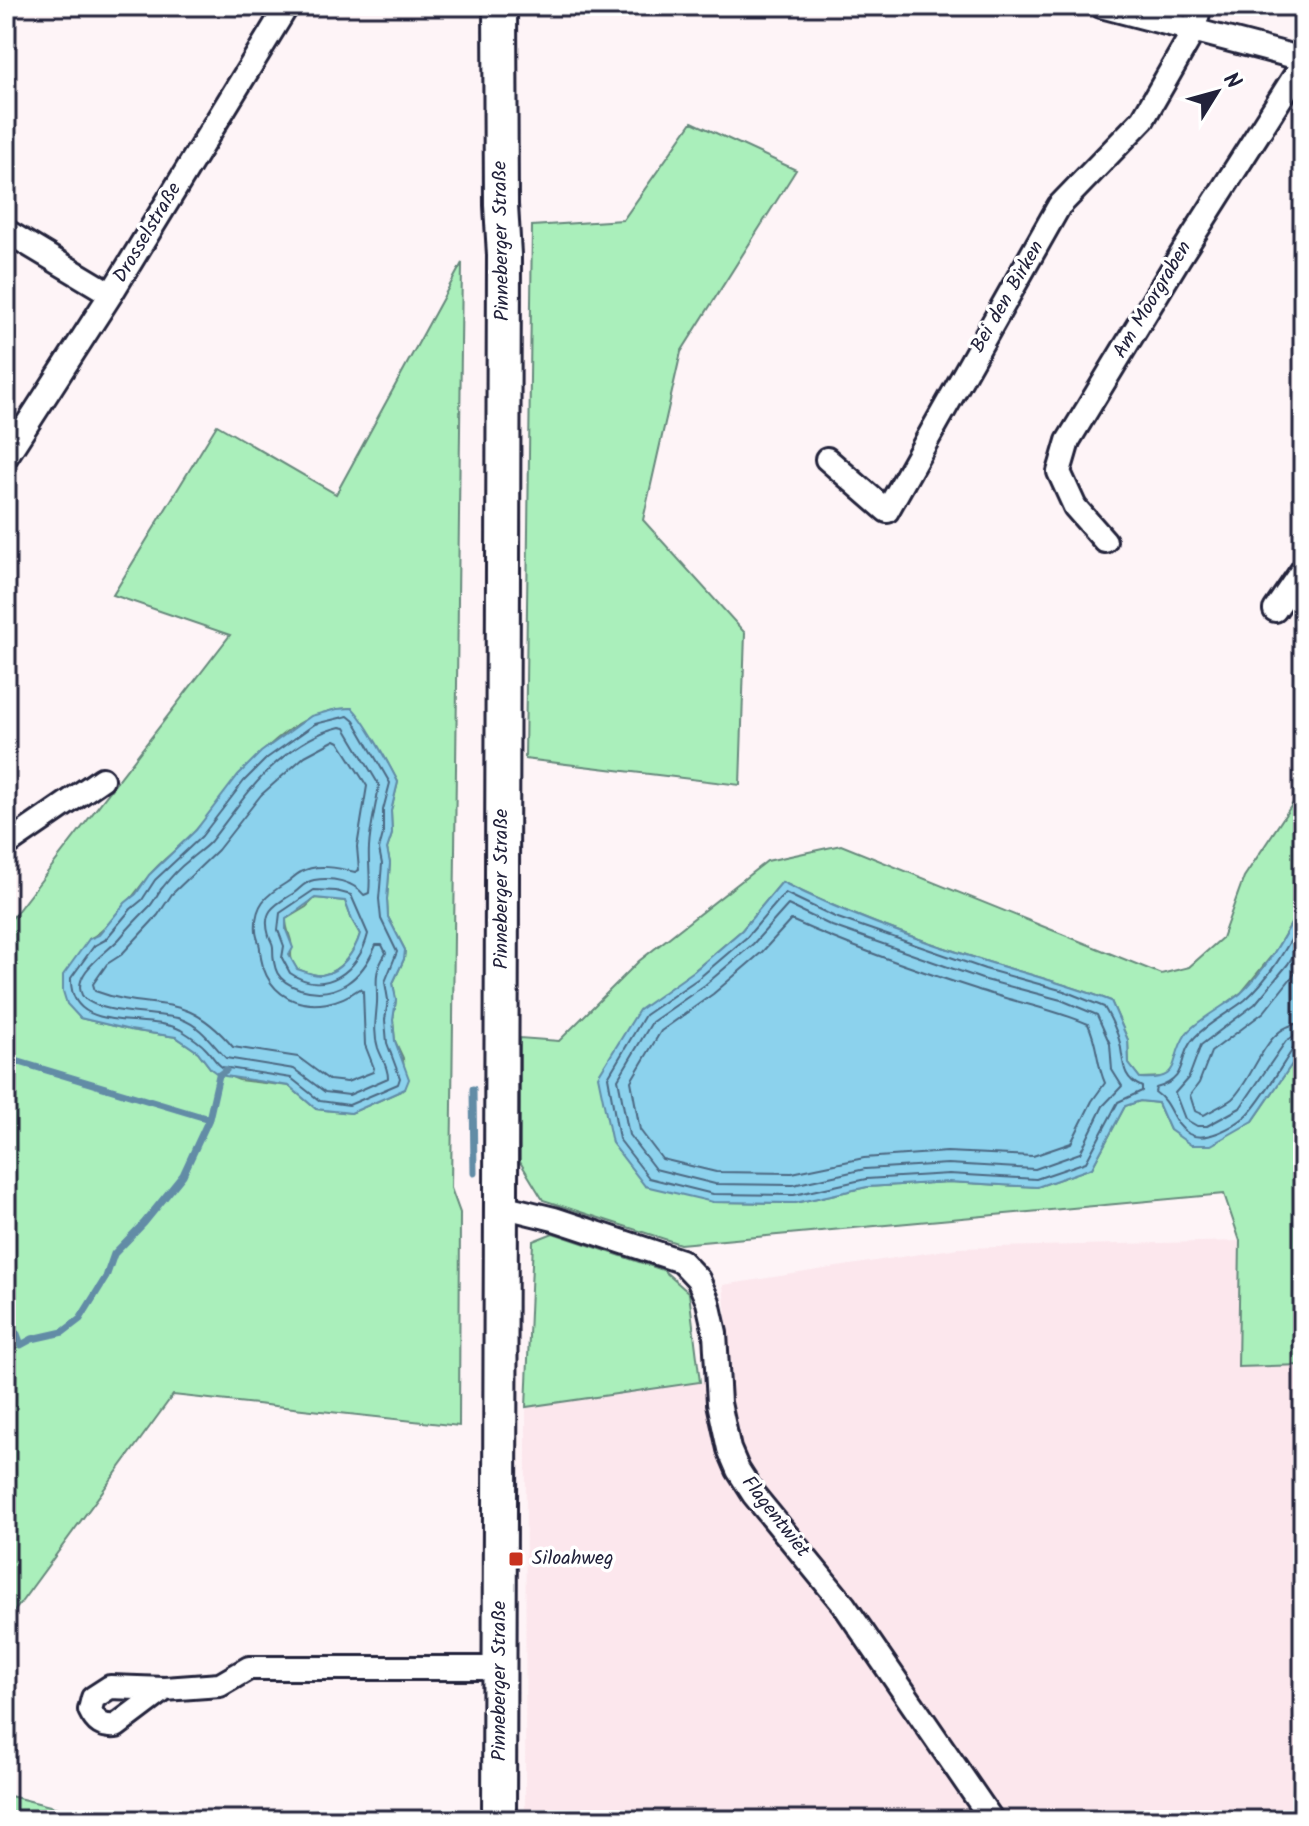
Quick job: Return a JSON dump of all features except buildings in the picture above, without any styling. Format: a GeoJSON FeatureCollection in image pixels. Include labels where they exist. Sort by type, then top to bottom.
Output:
{"type":"FeatureCollection","features":[{"type":"Feature","properties":{"kind":"main road","name":"Pinneberger Straße"},"geometry":{"type":"LineString","coordinates":[[499,1820],[504,255],[500,6]]}},
{"type":"Feature","properties":{"kind":"street","name":"Drosselstraße"},"geometry":{"type":"LineString","coordinates":[[6,457],[111,294],[287,6]]}},
{"type":"Feature","properties":{"kind":"street"},"geometry":{"type":"LineString","coordinates":[[1101,6],[1303,61]]}},
{"type":"Feature","properties":{"kind":"street"},"geometry":{"type":"LineString","coordinates":[[1193,32],[1200,6]]}},
{"type":"Feature","properties":{"kind":"street","name":"Bei den Birken"},"geometry":{"type":"LineString","coordinates":[[827,459],[887,511],[1059,206],[1143,119],[1193,32]]}},
{"type":"Feature","properties":{"kind":"street","name":"Am Moorgraben"},"geometry":{"type":"LineString","coordinates":[[1105,541],[1075,507],[1059,472],[1068,441],[1303,61]]}},
{"type":"Feature","properties":{"kind":"street"},"geometry":{"type":"LineString","coordinates":[[6,231],[111,294]]}},
{"type":"Feature","properties":{"kind":"street"},"geometry":{"type":"LineString","coordinates":[[1275,610],[1303,569]]}},
{"type":"Feature","properties":{"kind":"street"},"geometry":{"type":"LineString","coordinates":[[6,845],[102,779]]}},
{"type":"Feature","properties":{"kind":"street","name":"Flagentwiet"},"geometry":{"type":"LineString","coordinates":[[501,1214],[554,1219],[681,1261],[698,1279],[708,1302],[715,1333],[719,1403],[729,1449],[738,1470],[754,1495],[844,1605],[992,1820]]}},
{"type":"Feature","properties":{"kind":"street"},"geometry":{"type":"LineString","coordinates":[[165,1689],[220,1685],[249,1668],[500,1668]]}},
{"type":"Feature","properties":{"kind":"shaded area"},"geometry":{"type":"Polygon","coordinates":[[[1240,1241],[1238,1367],[1303,1365],[1303,1820],[525,1820],[526,1407],[732,1378],[723,1285],[958,1248],[1240,1241]]]}},
{"type":"Feature","properties":{"kind":"green space"},"geometry":{"type":"Polygon","coordinates":[[[692,122],[796,170],[681,352],[643,520],[745,633],[740,785],[525,759],[532,226],[623,220],[692,122]]]}},
{"type":"Feature","properties":{"kind":"green space"},"geometry":{"type":"Polygon","coordinates":[[[462,263],[451,1188],[460,1213],[459,1426],[173,1395],[6,1623],[6,926],[230,635],[113,595],[217,425],[336,494],[462,263]],[[351,708],[325,712],[302,721],[282,735],[245,771],[190,836],[153,871],[113,920],[89,939],[80,1018],[176,1037],[198,1052],[211,1069],[239,1080],[289,1086],[316,1109],[351,1113],[405,1089],[403,1058],[395,1041],[393,1020],[396,1000],[393,983],[405,950],[388,917],[387,899],[390,863],[387,849],[392,834],[391,811],[398,782],[351,708]]]}},
{"type":"Feature","properties":{"kind":"green space"},"geometry":{"type":"Polygon","coordinates":[[[1303,788],[1303,903],[1274,953],[1242,992],[1186,1034],[1173,1069],[1165,1077],[1140,1078],[1129,1064],[1128,1040],[1111,1001],[909,936],[782,882],[742,930],[694,971],[713,1202],[795,1203],[867,1187],[949,1182],[1037,1187],[1092,1168],[1125,1106],[1140,1101],[1158,1103],[1170,1130],[1253,1121],[1303,1048],[1303,1365],[1238,1367],[1240,1241],[1224,1194],[680,1244],[543,1200],[520,1162],[520,1038],[559,1041],[639,961],[767,861],[841,845],[1161,974],[1189,967],[1222,938],[1244,877],[1303,788]]]}},
{"type":"Feature","properties":{"kind":"green space"},"geometry":{"type":"Polygon","coordinates":[[[315,898],[345,901],[360,934],[346,960],[335,970],[322,975],[297,969],[291,958],[286,922],[315,898]]]}},
{"type":"Feature","properties":{"kind":"green space"},"geometry":{"type":"Polygon","coordinates":[[[553,1233],[663,1270],[689,1293],[700,1382],[526,1407],[533,1241],[553,1233]]]}},
{"type":"Feature","properties":{"kind":"green space"},"geometry":{"type":"Polygon","coordinates":[[[6,1795],[106,1820],[6,1820],[6,1795]]]}},
{"type":"Feature","properties":{"kind":"water"},"geometry":{"type":"Polygon","coordinates":[[[352,708],[357,713],[398,782],[391,811],[392,834],[387,849],[390,863],[387,899],[388,917],[405,950],[393,983],[396,1000],[393,1020],[395,1041],[409,1079],[405,1089],[351,1113],[316,1109],[289,1086],[219,1075],[198,1052],[176,1037],[80,1018],[67,1004],[63,991],[63,975],[89,939],[99,935],[149,875],[196,830],[238,775],[261,752],[311,716],[352,708]],[[315,898],[286,919],[286,930],[293,948],[289,955],[297,969],[322,975],[335,970],[351,954],[360,934],[345,901],[315,898]]]}},
{"type":"Feature","properties":{"kind":"water"},"geometry":{"type":"Polygon","coordinates":[[[782,882],[909,936],[1111,1001],[1128,1040],[1129,1064],[1140,1078],[1169,1073],[1186,1034],[1240,994],[1259,974],[1303,903],[1303,1048],[1253,1121],[1211,1145],[1191,1145],[1170,1130],[1158,1103],[1140,1101],[1125,1106],[1092,1168],[1037,1187],[949,1182],[867,1187],[795,1203],[713,1202],[645,1186],[612,1143],[598,1076],[639,1010],[694,971],[742,930],[782,882]]]}},
{"type":"Feature","properties":{"kind":"waterway"},"geometry":{"type":"LineString","coordinates":[[6,1058],[209,1119]]}},
{"type":"Feature","properties":{"kind":"waterway"},"geometry":{"type":"LineString","coordinates":[[6,1332],[10,1329],[17,1334],[21,1345],[32,1339],[63,1332],[80,1319],[106,1277],[114,1254],[183,1175],[209,1119],[219,1075],[226,1070]]}},
{"type":"Feature","properties":{"kind":"waterway"},"geometry":{"type":"LineString","coordinates":[[473,1089],[474,1173]]}},
{"type":"Feature","properties":{"kind":"place","name":"Siloahweg"},"geometry":{"type":"Point","coordinates":[516,1559]}}]}
